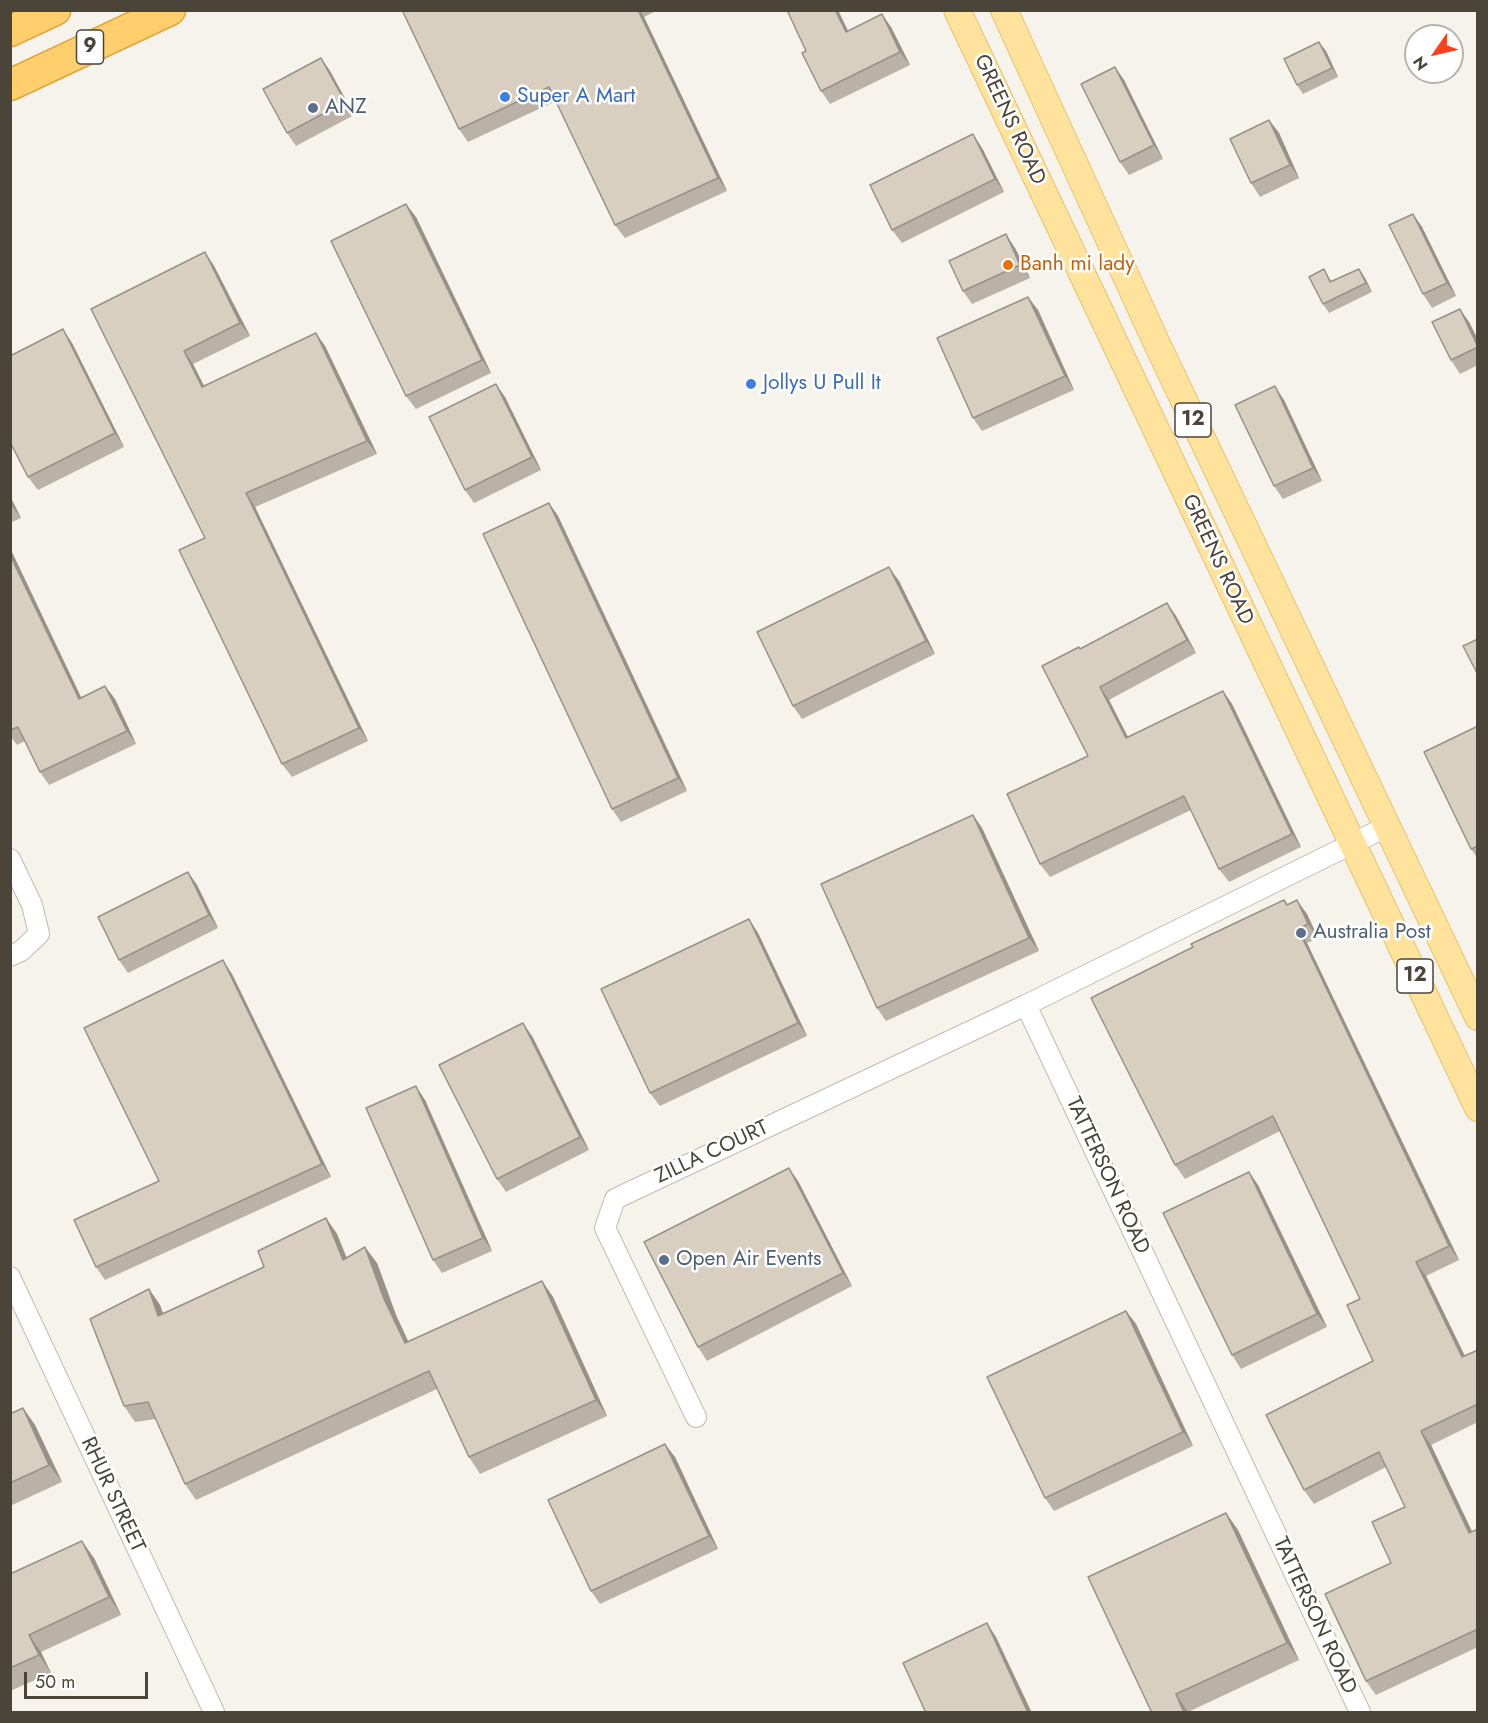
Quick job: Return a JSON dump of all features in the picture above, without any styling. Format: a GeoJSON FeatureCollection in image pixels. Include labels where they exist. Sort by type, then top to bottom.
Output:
{"type":"FeatureCollection","features":[{"type":"Feature","properties":{"kind":"highway","name":"9"},"geometry":{"type":"LineString","coordinates":[[10,31],[55,10]]}},
{"type":"Feature","properties":{"kind":"highway","name":"9"},"geometry":{"type":"LineString","coordinates":[[10,85],[170,10]]}},
{"type":"Feature","properties":{"kind":"main road","name":"GREENS ROAD"},"geometry":{"type":"LineString","coordinates":[[957,10],[1478,1108]]}},
{"type":"Feature","properties":{"kind":"main road","name":"GREENS ROAD"},"geometry":{"type":"LineString","coordinates":[[1004,10],[1158,346],[1478,1017]]}},
{"type":"Feature","properties":{"kind":"main road"},"geometry":{"type":"LineString","coordinates":[[1009,120],[1047,104]]}},
{"type":"Feature","properties":{"kind":"street"},"geometry":{"type":"LineString","coordinates":[[1026,1005],[1388,826]]}},
{"type":"Feature","properties":{"kind":"street"},"geometry":{"type":"LineString","coordinates":[[10,859],[32,905],[39,934],[21,951],[10,956]]}},
{"type":"Feature","properties":{"kind":"street","name":"ZILLA COURT"},"geometry":{"type":"LineString","coordinates":[[696,1417],[605,1228],[615,1199],[1026,1005]]}},
{"type":"Feature","properties":{"kind":"street","name":"TATTERSON ROAD"},"geometry":{"type":"LineString","coordinates":[[1026,1005],[1360,1713]]}},
{"type":"Feature","properties":{"kind":"street","name":"RHUR STREET"},"geometry":{"type":"LineString","coordinates":[[10,1277],[214,1713]]}},
{"type":"Feature","properties":{"kind":"building"},"geometry":{"type":"Polygon","coordinates":[[[402,10],[638,10],[718,178],[615,225],[549,87],[459,129],[402,10]]]}},
{"type":"Feature","properties":{"kind":"building"},"geometry":{"type":"Polygon","coordinates":[[[787,10],[835,10],[846,32],[882,14],[900,52],[821,91],[802,53],[806,51],[787,10]]]}},
{"type":"Feature","properties":{"kind":"building"},"geometry":{"type":"Polygon","coordinates":[[[1319,42],[1332,68],[1297,85],[1284,59],[1319,42]]]}},
{"type":"Feature","properties":{"kind":"building","name":"ANZ"},"geometry":{"type":"Polygon","coordinates":[[[321,58],[345,102],[287,133],[263,89],[321,58]]]}},
{"type":"Feature","properties":{"kind":"building"},"geometry":{"type":"Polygon","coordinates":[[[1115,67],[1154,145],[1120,162],[1081,84],[1115,67]]]}},
{"type":"Feature","properties":{"kind":"building"},"geometry":{"type":"Polygon","coordinates":[[[1269,120],[1290,165],[1251,183],[1230,139],[1269,120]]]}},
{"type":"Feature","properties":{"kind":"building"},"geometry":{"type":"Polygon","coordinates":[[[973,134],[995,179],[892,230],[870,185],[973,134]]]}},
{"type":"Feature","properties":{"kind":"building"},"geometry":{"type":"Polygon","coordinates":[[[406,204],[482,360],[406,396],[331,241],[406,204]]]}},
{"type":"Feature","properties":{"kind":"building"},"geometry":{"type":"Polygon","coordinates":[[[1413,214],[1447,283],[1423,294],[1389,225],[1413,214]]]}},
{"type":"Feature","properties":{"kind":"building"},"geometry":{"type":"Polygon","coordinates":[[[1006,234],[1020,265],[963,291],[949,261],[1006,234]]]}},
{"type":"Feature","properties":{"kind":"building"},"geometry":{"type":"Polygon","coordinates":[[[205,252],[240,323],[184,351],[202,387],[316,333],[367,441],[246,493],[359,728],[282,764],[179,550],[205,538],[91,309],[205,252]]]}},
{"type":"Feature","properties":{"kind":"building"},"geometry":{"type":"Polygon","coordinates":[[[1324,269],[1330,282],[1359,269],[1366,283],[1323,304],[1309,277],[1324,269]]]}},
{"type":"Feature","properties":{"kind":"building"},"geometry":{"type":"Polygon","coordinates":[[[1028,297],[1065,376],[973,418],[937,338],[1028,297]]]}},
{"type":"Feature","properties":{"kind":"building"},"geometry":{"type":"Polygon","coordinates":[[[1460,309],[1478,347],[1451,360],[1432,322],[1460,309]]]}},
{"type":"Feature","properties":{"kind":"building"},"geometry":{"type":"Polygon","coordinates":[[[63,329],[115,433],[28,477],[10,442],[10,356],[63,329]]]}},
{"type":"Feature","properties":{"kind":"building"},"geometry":{"type":"Polygon","coordinates":[[[496,384],[532,457],[465,490],[429,417],[496,384]]]}},
{"type":"Feature","properties":{"kind":"building"},"geometry":{"type":"Polygon","coordinates":[[[1275,386],[1313,468],[1274,486],[1235,405],[1275,386]]]}},
{"type":"Feature","properties":{"kind":"building"},"geometry":{"type":"Polygon","coordinates":[[[549,503],[678,778],[612,809],[483,534],[549,503]]]}},
{"type":"Feature","properties":{"kind":"building"},"geometry":{"type":"Polygon","coordinates":[[[10,555],[79,699],[105,686],[127,731],[40,772],[18,727],[10,730],[10,555]]]}},
{"type":"Feature","properties":{"kind":"building"},"geometry":{"type":"Polygon","coordinates":[[[889,567],[926,641],[793,706],[757,632],[889,567]]]}},
{"type":"Feature","properties":{"kind":"building"},"geometry":{"type":"Polygon","coordinates":[[[1167,603],[1187,640],[1100,687],[1126,738],[1223,691],[1292,834],[1219,869],[1184,796],[1040,864],[1007,794],[1088,756],[1042,666],[1079,647],[1080,649],[1167,603]]]}},
{"type":"Feature","properties":{"kind":"building"},"geometry":{"type":"Polygon","coordinates":[[[1478,639],[1478,675],[1463,646],[1478,639]]]}},
{"type":"Feature","properties":{"kind":"building"},"geometry":{"type":"Polygon","coordinates":[[[1478,726],[1478,846],[1471,849],[1424,752],[1478,726]]]}},
{"type":"Feature","properties":{"kind":"building"},"geometry":{"type":"Polygon","coordinates":[[[973,815],[1029,938],[877,1008],[821,884],[973,815]]]}},
{"type":"Feature","properties":{"kind":"building"},"geometry":{"type":"Polygon","coordinates":[[[188,872],[209,915],[119,960],[98,917],[188,872]]]}},
{"type":"Feature","properties":{"kind":"building"},"geometry":{"type":"Polygon","coordinates":[[[1284,900],[1287,905],[1297,900],[1308,924],[1298,929],[1449,1246],[1416,1262],[1462,1357],[1478,1350],[1478,1404],[1421,1431],[1469,1533],[1478,1529],[1478,1629],[1366,1681],[1325,1594],[1391,1563],[1372,1522],[1405,1507],[1379,1452],[1304,1490],[1266,1415],[1373,1361],[1347,1305],[1360,1299],[1273,1116],[1175,1165],[1091,998],[1193,947],[1191,944],[1284,900]]]}},
{"type":"Feature","properties":{"kind":"building"},"geometry":{"type":"Polygon","coordinates":[[[749,919],[798,1023],[650,1093],[601,989],[749,919]]]}},
{"type":"Feature","properties":{"kind":"building"},"geometry":{"type":"Polygon","coordinates":[[[223,960],[322,1164],[96,1267],[74,1220],[159,1181],[84,1028],[223,960]]]}},
{"type":"Feature","properties":{"kind":"building"},"geometry":{"type":"Polygon","coordinates":[[[523,1023],[580,1137],[497,1179],[439,1065],[523,1023]]]}},
{"type":"Feature","properties":{"kind":"building"},"geometry":{"type":"Polygon","coordinates":[[[416,1086],[483,1238],[433,1260],[366,1108],[416,1086]]]}},
{"type":"Feature","properties":{"kind":"building"},"geometry":{"type":"Polygon","coordinates":[[[789,1168],[843,1273],[698,1347],[644,1242],[789,1168]]]}},
{"type":"Feature","properties":{"kind":"building"},"geometry":{"type":"Polygon","coordinates":[[[1249,1172],[1317,1314],[1232,1355],[1163,1213],[1249,1172]]]}},
{"type":"Feature","properties":{"kind":"building"},"geometry":{"type":"Polygon","coordinates":[[[326,1218],[343,1260],[365,1247],[384,1299],[405,1343],[542,1281],[596,1400],[469,1457],[429,1371],[185,1484],[148,1402],[124,1406],[90,1319],[149,1289],[158,1316],[264,1267],[258,1251],[326,1218]]]}},
{"type":"Feature","properties":{"kind":"building"},"geometry":{"type":"Polygon","coordinates":[[[1126,1311],[1183,1432],[1045,1498],[987,1377],[1126,1311]]]}},
{"type":"Feature","properties":{"kind":"building"},"geometry":{"type":"Polygon","coordinates":[[[23,1408],[49,1465],[10,1483],[10,1414],[23,1408]]]}},
{"type":"Feature","properties":{"kind":"building"},"geometry":{"type":"Polygon","coordinates":[[[665,1444],[709,1536],[591,1591],[548,1500],[665,1444]]]}},
{"type":"Feature","properties":{"kind":"building"},"geometry":{"type":"Polygon","coordinates":[[[1226,1513],[1287,1643],[1176,1694],[1184,1713],[1152,1713],[1088,1577],[1226,1513]]]}},
{"type":"Feature","properties":{"kind":"building"},"geometry":{"type":"Polygon","coordinates":[[[82,1541],[109,1597],[29,1635],[39,1655],[10,1668],[10,1574],[82,1541]]]}},
{"type":"Feature","properties":{"kind":"building"},"geometry":{"type":"Polygon","coordinates":[[[987,1623],[1028,1713],[926,1713],[903,1663],[987,1623]]]}},
{"type":"Feature","properties":{"kind":"place","name":"Super A Mart"},"geometry":{"type":"Point","coordinates":[505,97]}},
{"type":"Feature","properties":{"kind":"place","name":"ANZ"},"geometry":{"type":"Point","coordinates":[313,108]}},
{"type":"Feature","properties":{"kind":"place","name":"Banh mi lady"},"geometry":{"type":"Point","coordinates":[1008,265]}},
{"type":"Feature","properties":{"kind":"place","name":"Jollys U Pull It"},"geometry":{"type":"Point","coordinates":[751,384]}},
{"type":"Feature","properties":{"kind":"place","name":"Australia Post"},"geometry":{"type":"Point","coordinates":[1301,933]}},
{"type":"Feature","properties":{"kind":"place","name":"Open Air Events"},"geometry":{"type":"Point","coordinates":[664,1260]}}]}
